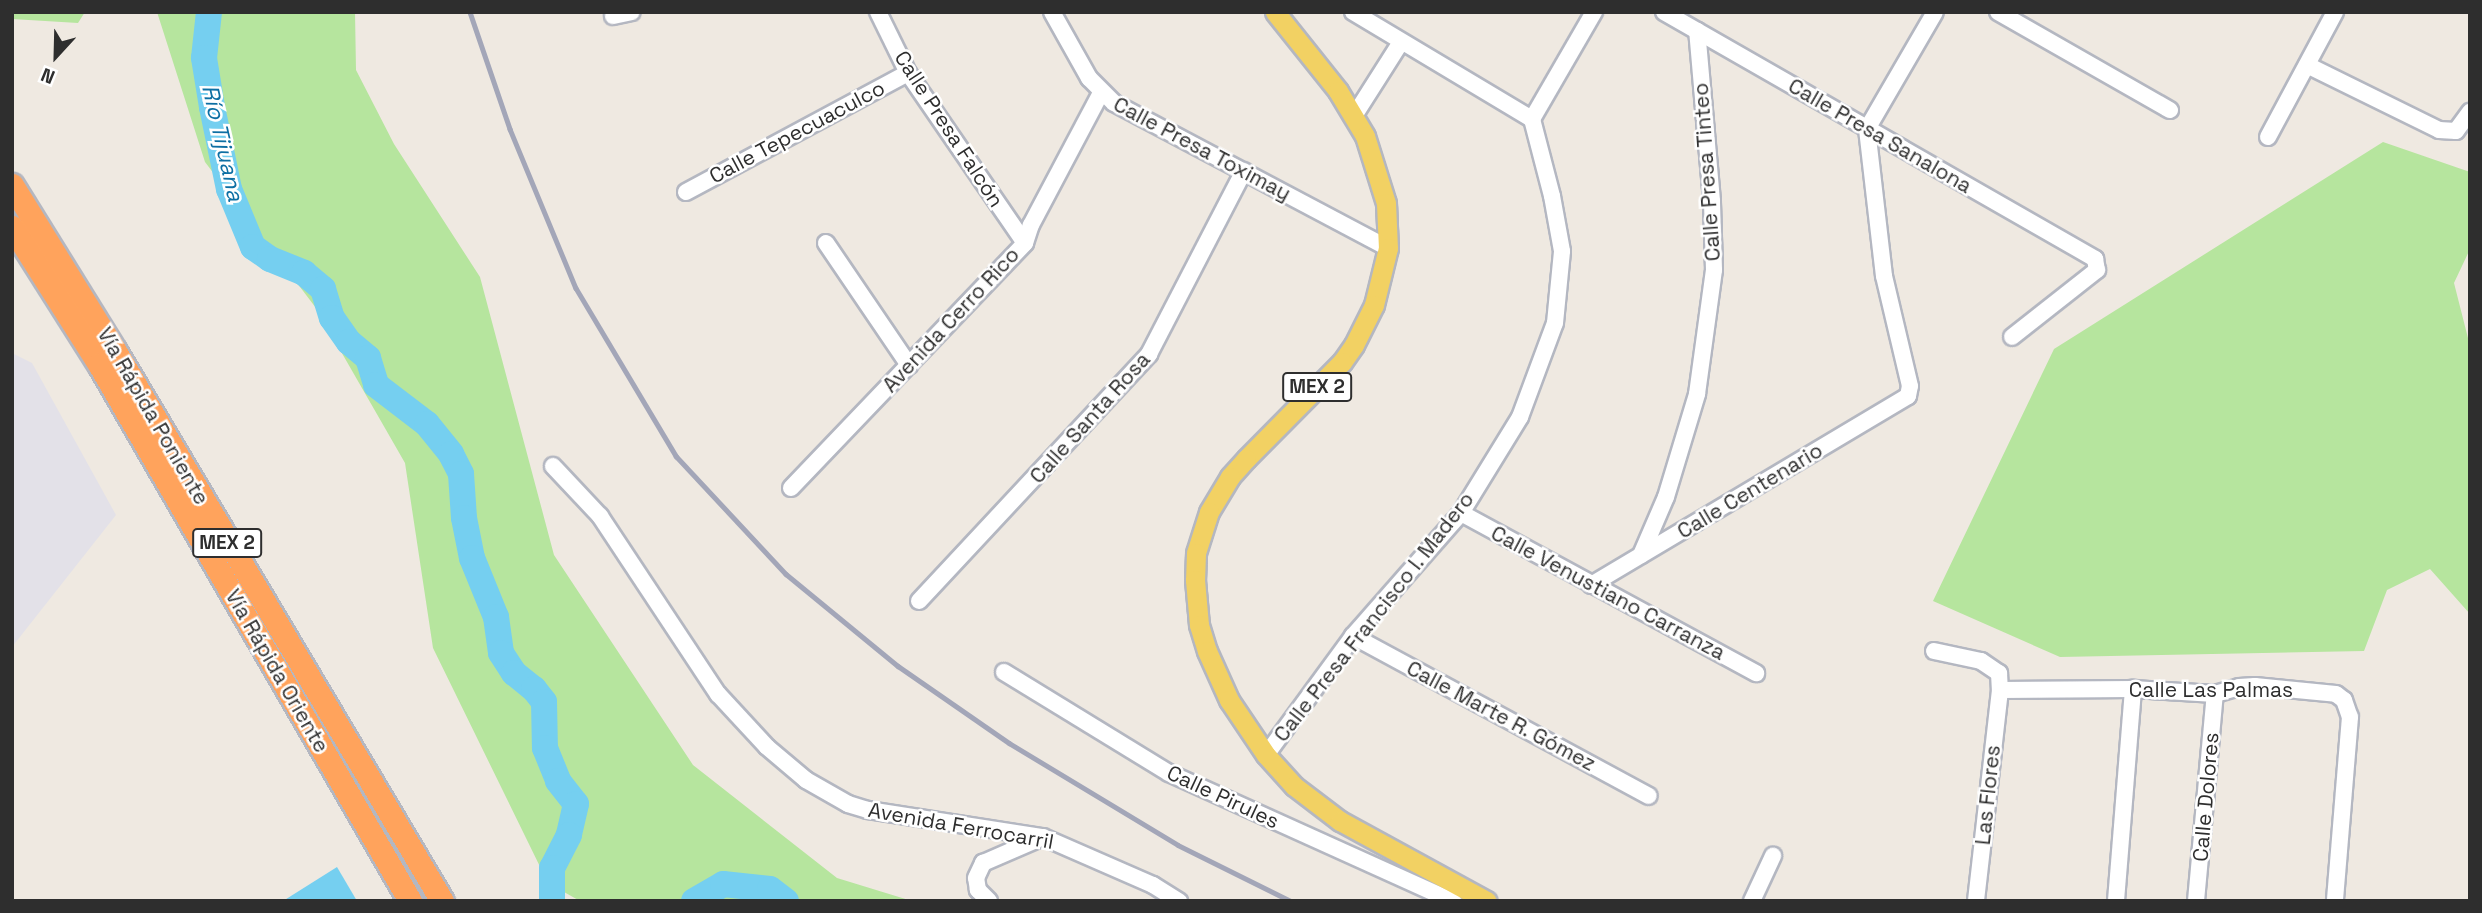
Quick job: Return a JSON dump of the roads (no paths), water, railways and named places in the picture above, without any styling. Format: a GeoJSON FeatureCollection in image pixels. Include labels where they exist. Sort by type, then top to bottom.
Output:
{"type":"FeatureCollection","features":[{"type":"Feature","properties":{"kind":"highway","name":"Vía Rápida Poniente"},"geometry":{"type":"LineString","coordinates":[[12,185],[115,351],[442,901]]}},
{"type":"Feature","properties":{"kind":"highway","name":"Vía Rápida Oriente"},"geometry":{"type":"LineString","coordinates":[[12,227],[99,364],[410,901]]}},
{"type":"Feature","properties":{"kind":"main road","name":"MEX 2"},"geometry":{"type":"LineString","coordinates":[[1275,12],[1354,116],[1365,136],[1381,181],[1389,226],[1388,248],[1374,305],[1354,345],[1342,362],[1230,477],[1209,512],[1196,553],[1196,601],[1207,651],[1229,700],[1266,755],[1294,786],[1340,821],[1450,893],[1487,901]]}},
{"type":"Feature","properties":{"kind":"street"},"geometry":{"type":"LineString","coordinates":[[613,16],[632,12]]}},
{"type":"Feature","properties":{"kind":"street","name":"Calle Presa Falcón"},"geometry":{"type":"LineString","coordinates":[[878,12],[908,73],[1025,243]]}},
{"type":"Feature","properties":{"kind":"street","name":"Calle Presa Toximay"},"geometry":{"type":"LineString","coordinates":[[1052,12],[1076,57],[1101,93],[1114,103],[1388,248]]}},
{"type":"Feature","properties":{"kind":"street"},"geometry":{"type":"LineString","coordinates":[[1353,12],[1532,119],[1594,12]]}},
{"type":"Feature","properties":{"kind":"street","name":"Calle Presa Sanalona"},"geometry":{"type":"LineString","coordinates":[[1664,12],[2095,260],[2097,270],[2012,337]]}},
{"type":"Feature","properties":{"kind":"street"},"geometry":{"type":"LineString","coordinates":[[1867,129],[1935,12]]}},
{"type":"Feature","properties":{"kind":"street"},"geometry":{"type":"LineString","coordinates":[[1998,12],[2171,110]]}},
{"type":"Feature","properties":{"kind":"street"},"geometry":{"type":"LineString","coordinates":[[2268,137],[2335,12]]}},
{"type":"Feature","properties":{"kind":"street","name":"Calle Presa Tinteo"},"geometry":{"type":"LineString","coordinates":[[1641,555],[1666,497],[1697,394],[1714,270],[1712,201],[1697,31]]}},
{"type":"Feature","properties":{"kind":"street"},"geometry":{"type":"LineString","coordinates":[[1354,116],[1401,42]]}},
{"type":"Feature","properties":{"kind":"street"},"geometry":{"type":"LineString","coordinates":[[2308,65],[2440,130],[2456,131],[2470,112]]}},
{"type":"Feature","properties":{"kind":"street","name":"Calle Tepecuaculco"},"geometry":{"type":"LineString","coordinates":[[686,192],[908,73]]}},
{"type":"Feature","properties":{"kind":"street","name":"Avenida Cerro Rico"},"geometry":{"type":"LineString","coordinates":[[791,488],[1025,243],[1031,225],[1101,93]]}},
{"type":"Feature","properties":{"kind":"street","name":"Calle Presa Francisco I. Madero"},"geometry":{"type":"LineString","coordinates":[[1266,755],[1353,636],[1461,513],[1520,417],[1555,323],[1562,251],[1552,196],[1532,119]]}},
{"type":"Feature","properties":{"kind":"street","name":"Calle Centenario"},"geometry":{"type":"LineString","coordinates":[[1591,585],[1908,396],[1910,386],[1884,276],[1867,129]]}},
{"type":"Feature","properties":{"kind":"street","name":"Calle Santa Rosa"},"geometry":{"type":"LineString","coordinates":[[919,601],[1149,355],[1244,172]]}},
{"type":"Feature","properties":{"kind":"street"},"geometry":{"type":"LineString","coordinates":[[826,243],[909,365]]}},
{"type":"Feature","properties":{"kind":"street","name":"Avenida Ferrocarril"},"geometry":{"type":"LineString","coordinates":[[553,467],[600,516],[718,694],[787,766],[828,794],[868,810],[1043,836],[1142,880],[1179,901]]}},
{"type":"Feature","properties":{"kind":"street","name":"Calle Venustiano Carranza"},"geometry":{"type":"LineString","coordinates":[[1461,513],[1756,673]]}},
{"type":"Feature","properties":{"kind":"street","name":"Calle Marte R. Gómez"},"geometry":{"type":"LineString","coordinates":[[1353,636],[1649,796]]}},
{"type":"Feature","properties":{"kind":"street"},"geometry":{"type":"LineString","coordinates":[[1934,651],[1992,666],[1999,673],[2000,690]]}},
{"type":"Feature","properties":{"kind":"street","name":"Calle Pirules"},"geometry":{"type":"LineString","coordinates":[[1004,672],[1169,773],[1450,893]]}},
{"type":"Feature","properties":{"kind":"street","name":"Calle Las Palmas"},"geometry":{"type":"LineString","coordinates":[[2000,690],[2133,689],[2215,694],[2255,686],[2336,694],[2344,700],[2350,717],[2335,901]]}},
{"type":"Feature","properties":{"kind":"street"},"geometry":{"type":"LineString","coordinates":[[2116,901],[2133,689]]}},
{"type":"Feature","properties":{"kind":"street","name":"Las Flores"},"geometry":{"type":"LineString","coordinates":[[1976,901],[2000,690]]}},
{"type":"Feature","properties":{"kind":"street","name":"Calle Dolores"},"geometry":{"type":"LineString","coordinates":[[2196,901],[2215,694]]}},
{"type":"Feature","properties":{"kind":"street"},"geometry":{"type":"LineString","coordinates":[[989,901],[978,890],[976,878],[983,863],[1043,836]]}},
{"type":"Feature","properties":{"kind":"street"},"geometry":{"type":"LineString","coordinates":[[1752,901],[1773,856]]}},
{"type":"Feature","properties":{"kind":"water"},"geometry":{"type":"Polygon","coordinates":[[[337,867],[357,901],[283,901],[337,867]]]}},
{"type":"Feature","properties":{"kind":"waterway","name":"Río Tijuana"},"geometry":{"type":"LineString","coordinates":[[209,12],[204,58],[212,107],[229,189],[253,247],[270,259],[304,273],[323,289],[332,318],[349,342],[368,358],[376,385],[427,424],[451,454],[461,474],[464,518],[472,558],[496,617],[501,653],[514,673],[534,689],[544,702],[545,748],[558,781],[576,804],[569,835],[552,868],[552,901]]}},
{"type":"Feature","properties":{"kind":"waterway","name":"Río Tijuana"},"geometry":{"type":"LineString","coordinates":[[694,901],[723,884],[770,889],[786,901]]}},
{"type":"Feature","properties":{"kind":"railway"},"geometry":{"type":"LineString","coordinates":[[470,12],[510,129],[576,288],[676,456],[786,574],[898,666],[1009,743],[1178,845],[1291,901]]}}]}
